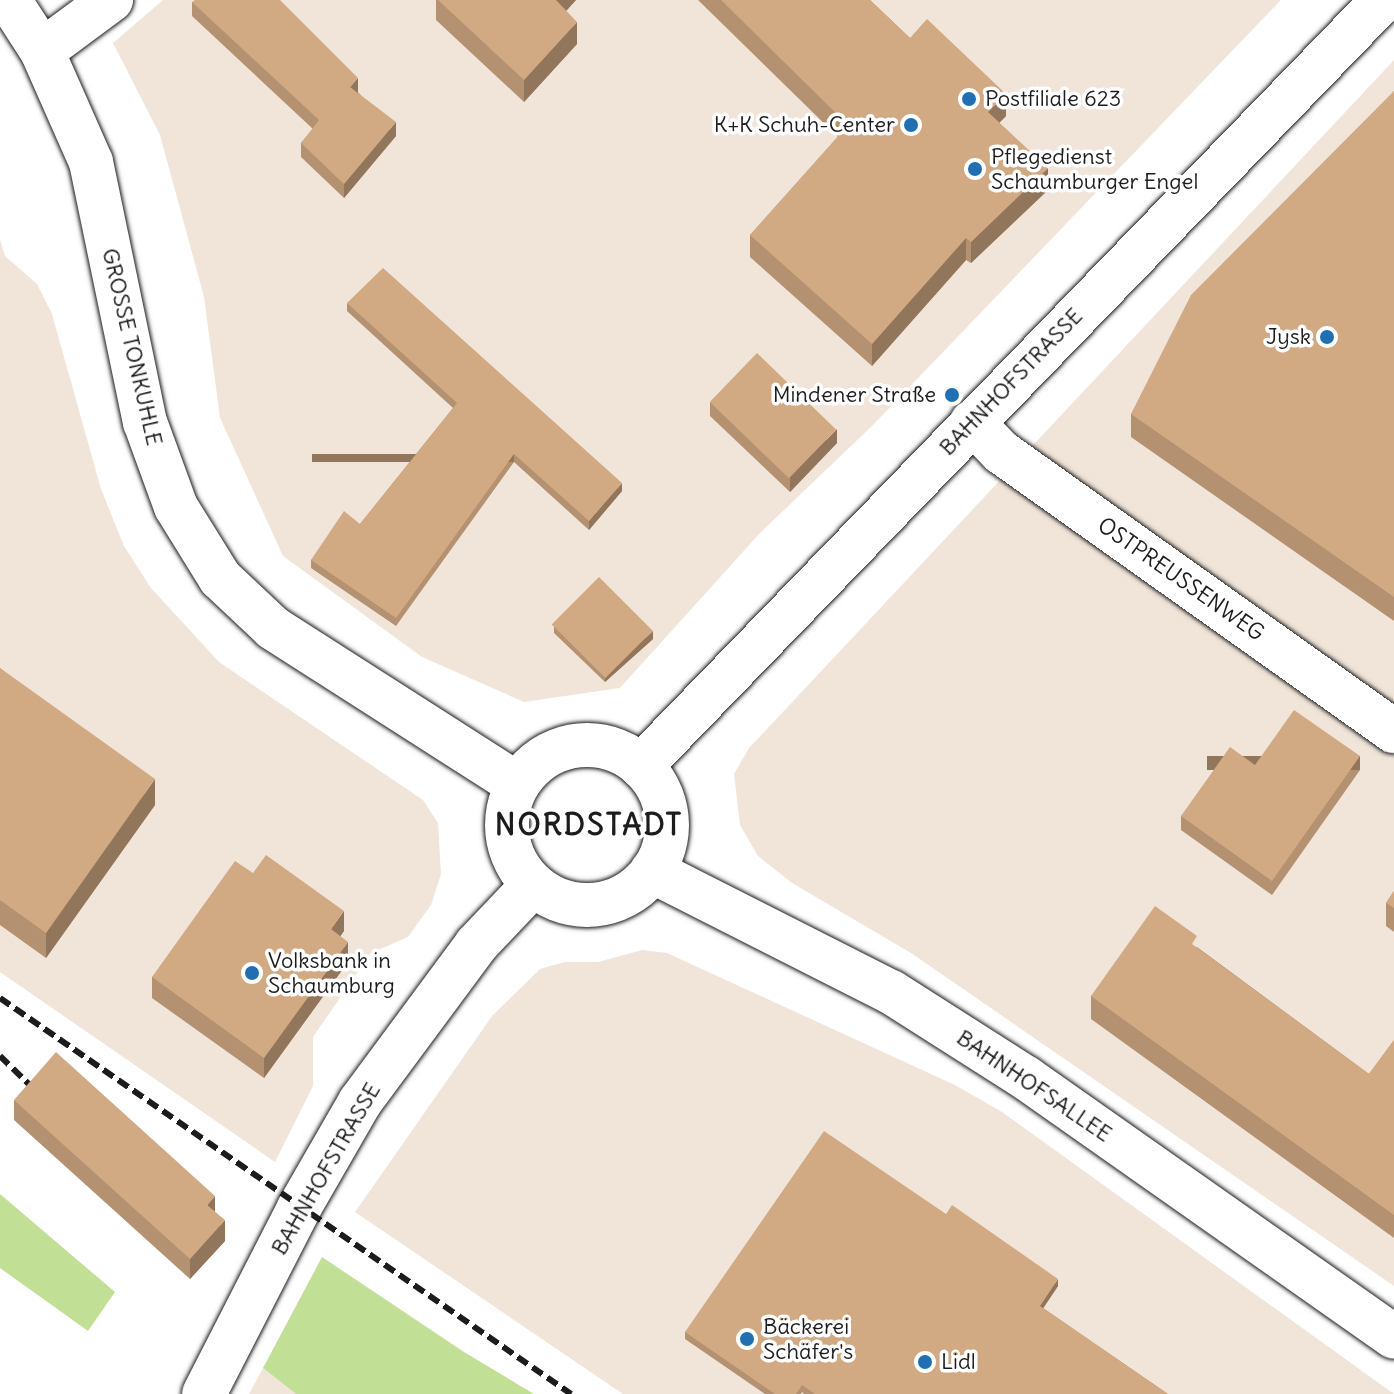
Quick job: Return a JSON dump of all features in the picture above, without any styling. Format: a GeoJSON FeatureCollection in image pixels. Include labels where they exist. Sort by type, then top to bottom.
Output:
{"type":"FeatureCollection","features":[{"type":"Feature","properties":{"kind":"street","name":"GROSSE TONKUHLE"},"geometry":{"type":"LineString","coordinates":[[9,0],[42,51],[91,162],[145,422],[176,507],[220,578],[273,628],[517,784]]}},
{"type":"Feature","properties":{"kind":"street"},"geometry":{"type":"LineString","coordinates":[[42,51],[111,0]]}},
{"type":"Feature","properties":{"kind":"street","name":"BAHNHOFSTRASSE"},"geometry":{"type":"LineString","coordinates":[[641,766],[1383,0]]}},
{"type":"Feature","properties":{"kind":"street","name":"OSTPREUSSENWEG"},"geometry":{"type":"LineString","coordinates":[[972,422],[1001,452],[1394,731]]}},
{"type":"Feature","properties":{"kind":"street"},"geometry":{"type":"LineString","coordinates":[[575,745],[599,745],[641,766],[656,784],[667,827],[652,871],[633,890],[610,902],[583,905],[556,899],[533,885],[516,863],[507,837],[508,809],[517,784],[552,752],[575,745]]}},
{"type":"Feature","properties":{"kind":"street","name":"BAHNHOFSALLEE"},"geometry":{"type":"LineString","coordinates":[[652,871],[891,992],[1026,1078],[1394,1337]]}},
{"type":"Feature","properties":{"kind":"street","name":"BAHNHOFSTRASSE"},"geometry":{"type":"LineString","coordinates":[[204,1394],[299,1208],[360,1102],[476,945],[533,885]]}},
{"type":"Feature","properties":{"kind":"shaded area"},"geometry":{"type":"Polygon","coordinates":[[[163,0],[1281,0],[872,426],[760,533],[620,688],[524,702],[422,657],[283,556],[220,418],[204,297],[160,135],[113,43],[163,0]]]}},
{"type":"Feature","properties":{"kind":"shaded area"},"geometry":{"type":"Polygon","coordinates":[[[1394,60],[1394,1286],[911,953],[792,883],[758,856],[740,825],[734,774],[749,748],[1394,60]]]}},
{"type":"Feature","properties":{"kind":"shaded area"},"geometry":{"type":"Polygon","coordinates":[[[0,240],[5,256],[37,284],[52,314],[101,489],[124,546],[151,588],[219,662],[423,800],[438,823],[441,874],[431,905],[408,937],[371,953],[313,1037],[313,1086],[275,1162],[0,972],[0,240]]]}},
{"type":"Feature","properties":{"kind":"shaded area"},"geometry":{"type":"Polygon","coordinates":[[[642,950],[667,953],[955,1085],[1002,1112],[1394,1394],[623,1394],[355,1212],[492,1016],[540,969],[565,962],[598,962],[642,950]]]}},
{"type":"Feature","properties":{"kind":"shaded area"},"geometry":{"type":"Polygon","coordinates":[[[263,1368],[296,1394],[249,1394],[263,1368]]]}},
{"type":"Feature","properties":{"kind":"green space"},"geometry":{"type":"Polygon","coordinates":[[[0,1194],[115,1292],[88,1331],[0,1268],[0,1194]]]}},
{"type":"Feature","properties":{"kind":"green space"},"geometry":{"type":"Polygon","coordinates":[[[322,1257],[464,1352],[534,1394],[296,1394],[263,1368],[322,1257]]]}},
{"type":"Feature","properties":{"kind":"building"},"geometry":{"type":"Polygon","coordinates":[[[280,0],[358,78],[350,87],[396,122],[344,184],[301,143],[319,120],[192,2],[280,0]]]}},
{"type":"Feature","properties":{"kind":"building"},"geometry":{"type":"Polygon","coordinates":[[[438,0],[556,0],[577,22],[524,80],[438,0]]]}},
{"type":"Feature","properties":{"kind":"building"},"geometry":{"type":"Polygon","coordinates":[[[721,0],[870,0],[910,38],[927,19],[1006,94],[988,112],[1048,168],[971,242],[966,238],[872,344],[750,235],[848,125],[721,0]]]}},
{"type":"Feature","properties":{"kind":"building"},"geometry":{"type":"Polygon","coordinates":[[[1394,91],[1394,597],[1131,414],[1191,295],[1394,91]]]}},
{"type":"Feature","properties":{"kind":"building"},"geometry":{"type":"Polygon","coordinates":[[[383,268],[622,483],[589,521],[514,454],[396,618],[311,560],[344,511],[360,524],[457,403],[347,303],[383,268]]]}},
{"type":"Feature","properties":{"kind":"building"},"geometry":{"type":"Polygon","coordinates":[[[757,353],[836,429],[789,478],[710,402],[757,353]]]}},
{"type":"Feature","properties":{"kind":"building"},"geometry":{"type":"Polygon","coordinates":[[[599,577],[653,631],[605,678],[552,624],[599,577]]]}},
{"type":"Feature","properties":{"kind":"building"},"geometry":{"type":"Polygon","coordinates":[[[0,668],[155,779],[46,933],[0,900],[0,668]]]}},
{"type":"Feature","properties":{"kind":"building"},"geometry":{"type":"Polygon","coordinates":[[[1294,710],[1360,756],[1272,881],[1181,816],[1230,747],[1255,765],[1294,710]]]}},
{"type":"Feature","properties":{"kind":"building"},"geometry":{"type":"Polygon","coordinates":[[[266,855],[344,911],[331,929],[348,942],[264,1058],[152,977],[235,861],[253,873],[266,855]]]}},
{"type":"Feature","properties":{"kind":"building"},"geometry":{"type":"Polygon","coordinates":[[[1394,891],[1394,908],[1386,903],[1394,891]]]}},
{"type":"Feature","properties":{"kind":"building"},"geometry":{"type":"Polygon","coordinates":[[[1155,906],[1197,936],[1192,944],[1369,1074],[1394,1040],[1394,1215],[1091,996],[1155,906]]]}},
{"type":"Feature","properties":{"kind":"building"},"geometry":{"type":"Polygon","coordinates":[[[56,1052],[215,1196],[207,1205],[225,1220],[190,1259],[14,1100],[56,1052]]]}},
{"type":"Feature","properties":{"kind":"building"},"geometry":{"type":"Polygon","coordinates":[[[824,1131],[946,1214],[952,1205],[1058,1279],[1040,1306],[1168,1394],[815,1394],[802,1385],[796,1394],[775,1394],[685,1332],[824,1131]]]}},
{"type":"Feature","properties":{"kind":"railway"},"geometry":{"type":"LineString","coordinates":[[0,998],[571,1394]]}},
{"type":"Feature","properties":{"kind":"railway"},"geometry":{"type":"LineString","coordinates":[[0,1056],[43,1098]]}},
{"type":"Feature","properties":{"kind":"place","name":"Postfiliale 623"},"geometry":{"type":"Point","coordinates":[969,99]}},
{"type":"Feature","properties":{"kind":"place","name":"K+K Schuh-Center"},"geometry":{"type":"Point","coordinates":[911,125]}},
{"type":"Feature","properties":{"kind":"place","name":"Pflegedienst Schaumburger Engel"},"geometry":{"type":"Point","coordinates":[975,169]}},
{"type":"Feature","properties":{"kind":"place","name":"Jysk"},"geometry":{"type":"Point","coordinates":[1327,337]}},
{"type":"Feature","properties":{"kind":"place","name":"Mindener Straße"},"geometry":{"type":"Point","coordinates":[952,395]}},
{"type":"Feature","properties":{"kind":"place","name":"Volksbank in Schaumburg"},"geometry":{"type":"Point","coordinates":[252,973]}},
{"type":"Feature","properties":{"kind":"place","name":"Bäckerei Schäfer's"},"geometry":{"type":"Point","coordinates":[747,1339]}},
{"type":"Feature","properties":{"kind":"place","name":"Lidl"},"geometry":{"type":"Point","coordinates":[925,1362]}},
{"type":"Feature","properties":{"kind":"district","name":"NORDSTADT"},"geometry":{"type":"Point","coordinates":[589,824]}}]}
